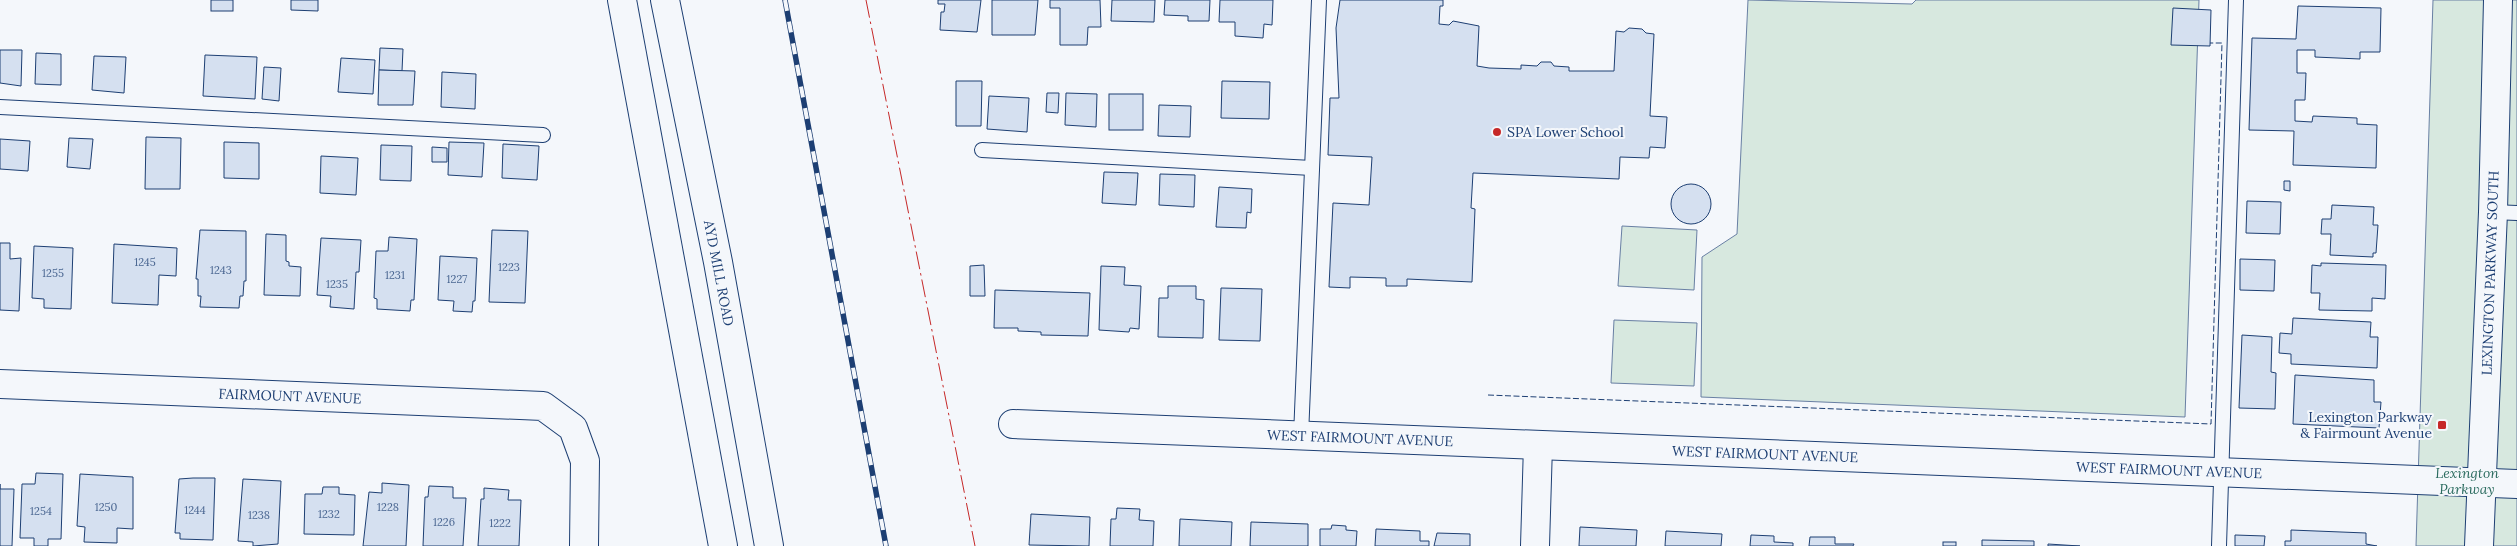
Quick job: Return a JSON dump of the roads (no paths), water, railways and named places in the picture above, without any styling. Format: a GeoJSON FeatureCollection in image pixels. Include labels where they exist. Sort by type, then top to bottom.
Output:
{"type":"FeatureCollection","features":[{"type":"Feature","properties":{"kind":"street"},"geometry":{"type":"LineString","coordinates":[[622,0],[723,546]]}},
{"type":"Feature","properties":{"kind":"street","name":"AYD MILL ROAD"},"geometry":{"type":"LineString","coordinates":[[665,0],[718,262],[769,546]]}},
{"type":"Feature","properties":{"kind":"street","name":"LEXINGTON PARKWAY SOUTH"},"geometry":{"type":"LineString","coordinates":[[2479,546],[2481,482],[2505,212],[2498,0]]}},
{"type":"Feature","properties":{"kind":"street","name":"FAIRMOUNT AVENUE"},"geometry":{"type":"LineString","coordinates":[[0,384],[543,406],[573,428],[585,461],[584,546]]}},
{"type":"Feature","properties":{"kind":"street","name":"WEST FAIRMOUNT AVENUE"},"geometry":{"type":"LineString","coordinates":[[1012,424],[2517,484]]}},
{"type":"Feature","properties":{"kind":"street"},"geometry":{"type":"LineString","coordinates":[[1535,546],[1538,445]]}},
{"type":"Feature","properties":{"kind":"lane"},"geometry":{"type":"LineString","coordinates":[[1301,436],[1319,0]]}},
{"type":"Feature","properties":{"kind":"lane"},"geometry":{"type":"LineString","coordinates":[[2219,546],[2236,0]]}},
{"type":"Feature","properties":{"kind":"lane"},"geometry":{"type":"LineString","coordinates":[[0,108],[543,135]]}},
{"type":"Feature","properties":{"kind":"lane"},"geometry":{"type":"LineString","coordinates":[[982,150],[1312,168]]}},
{"type":"Feature","properties":{"kind":"railway"},"geometry":{"type":"LineString","coordinates":[[785,0],[886,546]]}},
{"type":"Feature","properties":{"kind":"place","name":"SPA Lower School"},"geometry":{"type":"Point","coordinates":[1497,132]}},
{"type":"Feature","properties":{"kind":"place","name":"Lexington Parkway & Fairmount Avenue"},"geometry":{"type":"Point","coordinates":[2442,425]}},
{"type":"Feature","properties":{"kind":"park label","name":"Lexington Parkway"},"geometry":{"type":"Point","coordinates":[2467,482]}}]}
